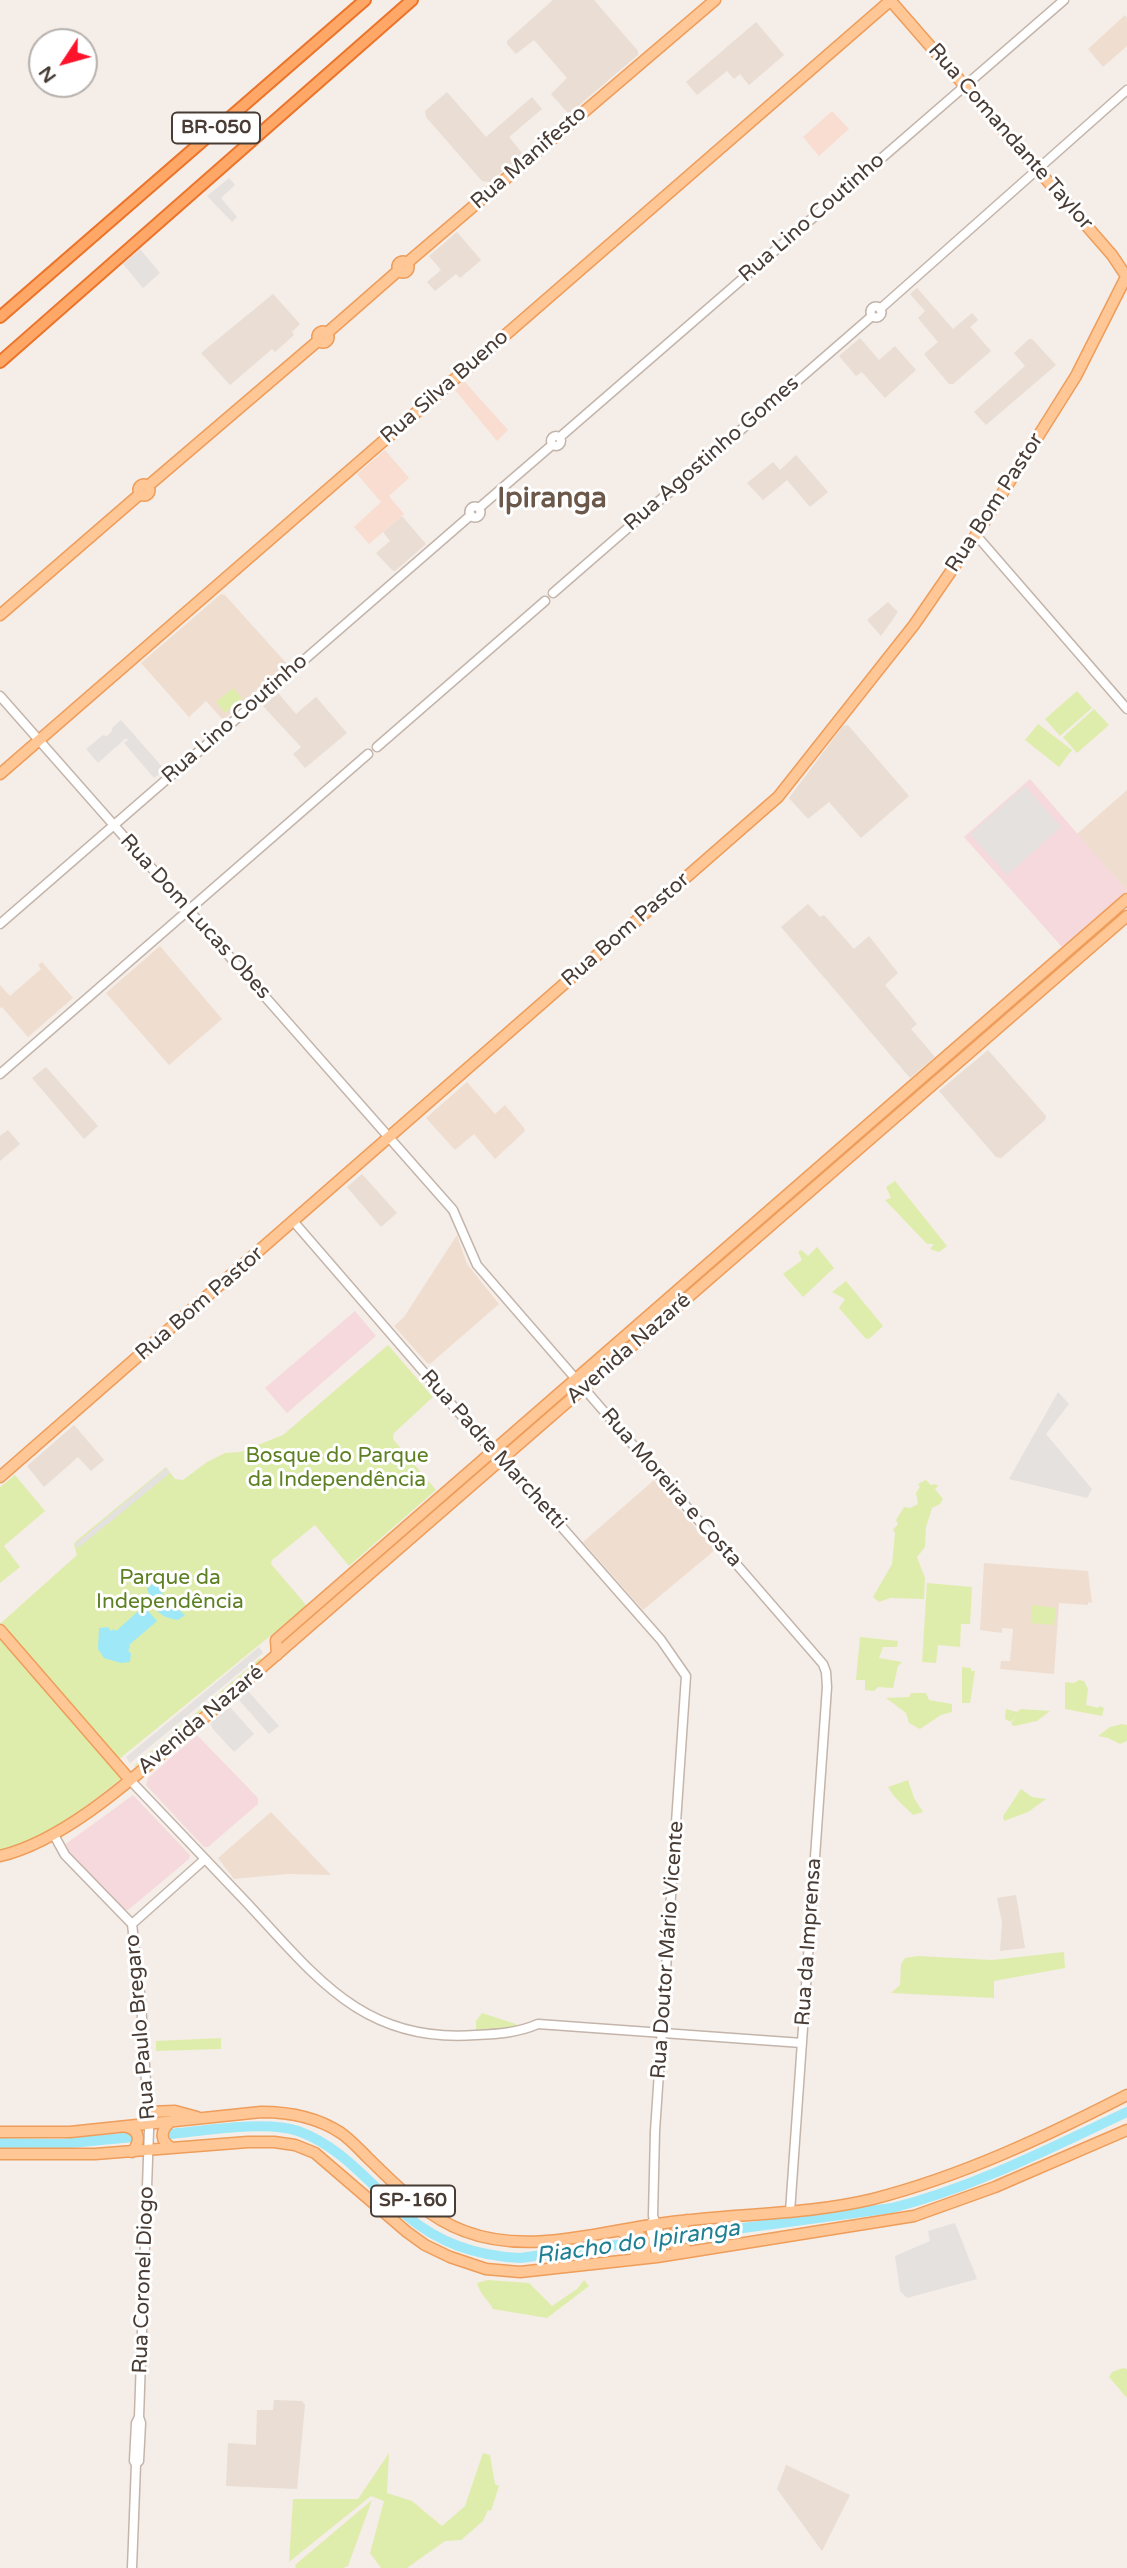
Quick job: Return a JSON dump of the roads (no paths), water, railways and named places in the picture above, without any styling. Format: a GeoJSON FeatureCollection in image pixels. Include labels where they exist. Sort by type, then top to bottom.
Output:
{"type":"FeatureCollection","features":[{"type":"Feature","properties":{"kind":"highway","name":"BR-050"},"geometry":{"type":"LineString","coordinates":[[0,317],[365,0]]}},
{"type":"Feature","properties":{"kind":"highway","name":"BR-050"},"geometry":{"type":"LineString","coordinates":[[0,362],[412,0]]}},
{"type":"Feature","properties":{"kind":"main road","name":"Rua Manifesto"},"geometry":{"type":"LineString","coordinates":[[0,615],[715,0]]}},
{"type":"Feature","properties":{"kind":"main road","name":"Rua Comandante Taylor"},"geometry":{"type":"LineString","coordinates":[[891,0],[1127,275]]}},
{"type":"Feature","properties":{"kind":"main road","name":"Rua Silva Bueno"},"geometry":{"type":"LineString","coordinates":[[0,774],[891,0]]}},
{"type":"Feature","properties":{"kind":"main road","name":"Rua Bom Pastor"},"geometry":{"type":"LineString","coordinates":[[0,1477],[778,797],[914,625],[976,535],[1070,387],[1127,275]]}},
{"type":"Feature","properties":{"kind":"main road","name":"Avenida Nazaré"},"geometry":{"type":"LineString","coordinates":[[277,1655],[276,1640],[1127,899]]}},
{"type":"Feature","properties":{"kind":"main road","name":"Avenida Nazaré"},"geometry":{"type":"LineString","coordinates":[[0,1856],[54,1835],[130,1780],[1127,916]]}},
{"type":"Feature","properties":{"kind":"main road"},"geometry":{"type":"LineString","coordinates":[[0,1630],[130,1780]]}},
{"type":"Feature","properties":{"kind":"main road","name":"SP-160"},"geometry":{"type":"LineString","coordinates":[[0,2132],[70,2132],[281,2112],[306,2117],[342,2133],[420,2207],[454,2227],[481,2237],[535,2242],[687,2220],[790,2212],[872,2199],[959,2172],[1025,2146],[1127,2095]]}},
{"type":"Feature","properties":{"kind":"main road"},"geometry":{"type":"LineString","coordinates":[[148,2112],[175,2111],[189,2113],[198,2118]]}},
{"type":"Feature","properties":{"kind":"main road"},"geometry":{"type":"LineString","coordinates":[[169,2123],[163,2128],[162,2136],[165,2143],[172,2148]]}},
{"type":"Feature","properties":{"kind":"main road"},"geometry":{"type":"LineString","coordinates":[[127,2127],[134,2130],[138,2136],[138,2143],[132,2152]]}},
{"type":"Feature","properties":{"kind":"main road"},"geometry":{"type":"LineString","coordinates":[[618,2261],[884,2223],[929,2213],[1038,2170],[1127,2130]]}},
{"type":"Feature","properties":{"kind":"main road","name":"SP-160"},"geometry":{"type":"LineString","coordinates":[[0,2154],[132,2152],[149,2147],[261,2142],[295,2145],[315,2153],[407,2232],[425,2245],[450,2257],[486,2269],[520,2272],[618,2261]]}},
{"type":"Feature","properties":{"kind":"main road"},"geometry":{"type":"LineString","coordinates":[[687,2220],[672,2240],[677,2248],[695,2250]]}},
{"type":"Feature","properties":{"kind":"main road"},"geometry":{"type":"LineString","coordinates":[[615,2230],[638,2235],[644,2238],[646,2244],[642,2253],[618,2261]]}},
{"type":"Feature","properties":{"kind":"street","name":"Rua Lino Coutinho"},"geometry":{"type":"LineString","coordinates":[[0,924],[471,515],[479,515],[479,508],[552,444],[560,445],[561,438],[1064,0]]}},
{"type":"Feature","properties":{"kind":"street"},"geometry":{"type":"LineString","coordinates":[[1038,170],[1127,90]]}},
{"type":"Feature","properties":{"kind":"street","name":"Rua Agostinho Gomes"},"geometry":{"type":"LineString","coordinates":[[189,909],[368,754],[368,747],[377,747],[545,601],[554,601],[553,593],[872,316],[880,316],[880,309],[1038,170]]}},
{"type":"Feature","properties":{"kind":"street"},"geometry":{"type":"LineString","coordinates":[[976,535],[1127,709]]}},
{"type":"Feature","properties":{"kind":"street","name":"Rua Dom Lucas Obes"},"geometry":{"type":"LineString","coordinates":[[0,696],[390,1137]]}},
{"type":"Feature","properties":{"kind":"street"},"geometry":{"type":"LineString","coordinates":[[0,1074],[189,909]]}},
{"type":"Feature","properties":{"kind":"street","name":"Rua Moreira e Costa"},"geometry":{"type":"LineString","coordinates":[[390,1137],[453,1210],[477,1265],[816,1655],[827,1672]]}},
{"type":"Feature","properties":{"kind":"street","name":"Rua Padre Marchetti"},"geometry":{"type":"LineString","coordinates":[[294,1222],[661,1640],[681,1667],[687,1681]]}},
{"type":"Feature","properties":{"kind":"street","name":"Rua da Imprensa"},"geometry":{"type":"LineString","coordinates":[[790,2212],[827,1672]]}},
{"type":"Feature","properties":{"kind":"street","name":"Rua Doutor Mário Vicente"},"geometry":{"type":"LineString","coordinates":[[660,2255],[654,2226],[655,2131],[687,1681]]}},
{"type":"Feature","properties":{"kind":"street"},"geometry":{"type":"LineString","coordinates":[[130,1780],[321,1982],[352,2006],[403,2031],[459,2037],[516,2032],[538,2024],[802,2043]]}},
{"type":"Feature","properties":{"kind":"street"},"geometry":{"type":"LineString","coordinates":[[54,1835],[65,1855],[132,1924]]}},
{"type":"Feature","properties":{"kind":"street","name":"Rua Paulo Bregaro"},"geometry":{"type":"LineString","coordinates":[[149,2147],[141,2002],[132,1924],[205,1859]]}},
{"type":"Feature","properties":{"kind":"street","name":"Rua Coronel Diogo"},"geometry":{"type":"LineString","coordinates":[[132,2568],[136,2464],[139,2461],[141,2423],[139,2417],[149,2147]]}},
{"type":"Feature","properties":{"kind":"water"},"geometry":{"type":"Polygon","coordinates":[[[155,1581],[165,1598],[185,1615],[178,1620],[160,1614],[147,1589],[155,1581]]]}},
{"type":"Feature","properties":{"kind":"water"},"geometry":{"type":"Polygon","coordinates":[[[144,1606],[157,1621],[129,1645],[130,1662],[121,1663],[104,1658],[98,1649],[99,1628],[108,1627],[111,1631],[116,1631],[144,1606]]]}},
{"type":"Feature","properties":{"kind":"waterway","name":"Riacho do Ipiranga"},"geometry":{"type":"LineString","coordinates":[[169,2134],[252,2126],[298,2131],[343,2157],[407,2216],[433,2234],[474,2251],[520,2258],[892,2208],[983,2178],[1127,2112]]}},
{"type":"Feature","properties":{"kind":"waterway","name":"Riacho do Ipiranga"},"geometry":{"type":"LineString","coordinates":[[0,2143],[60,2144],[133,2137]]}},
{"type":"Feature","properties":{"kind":"district","name":"Ipiranga"},"geometry":{"type":"Point","coordinates":[552,500]}},
{"type":"Feature","properties":{"kind":"park label","name":"Bosque do Parque da Independência"},"geometry":{"type":"Point","coordinates":[337,1468]}},
{"type":"Feature","properties":{"kind":"park label","name":"Parque da Independência"},"geometry":{"type":"Point","coordinates":[170,1590]}}]}
